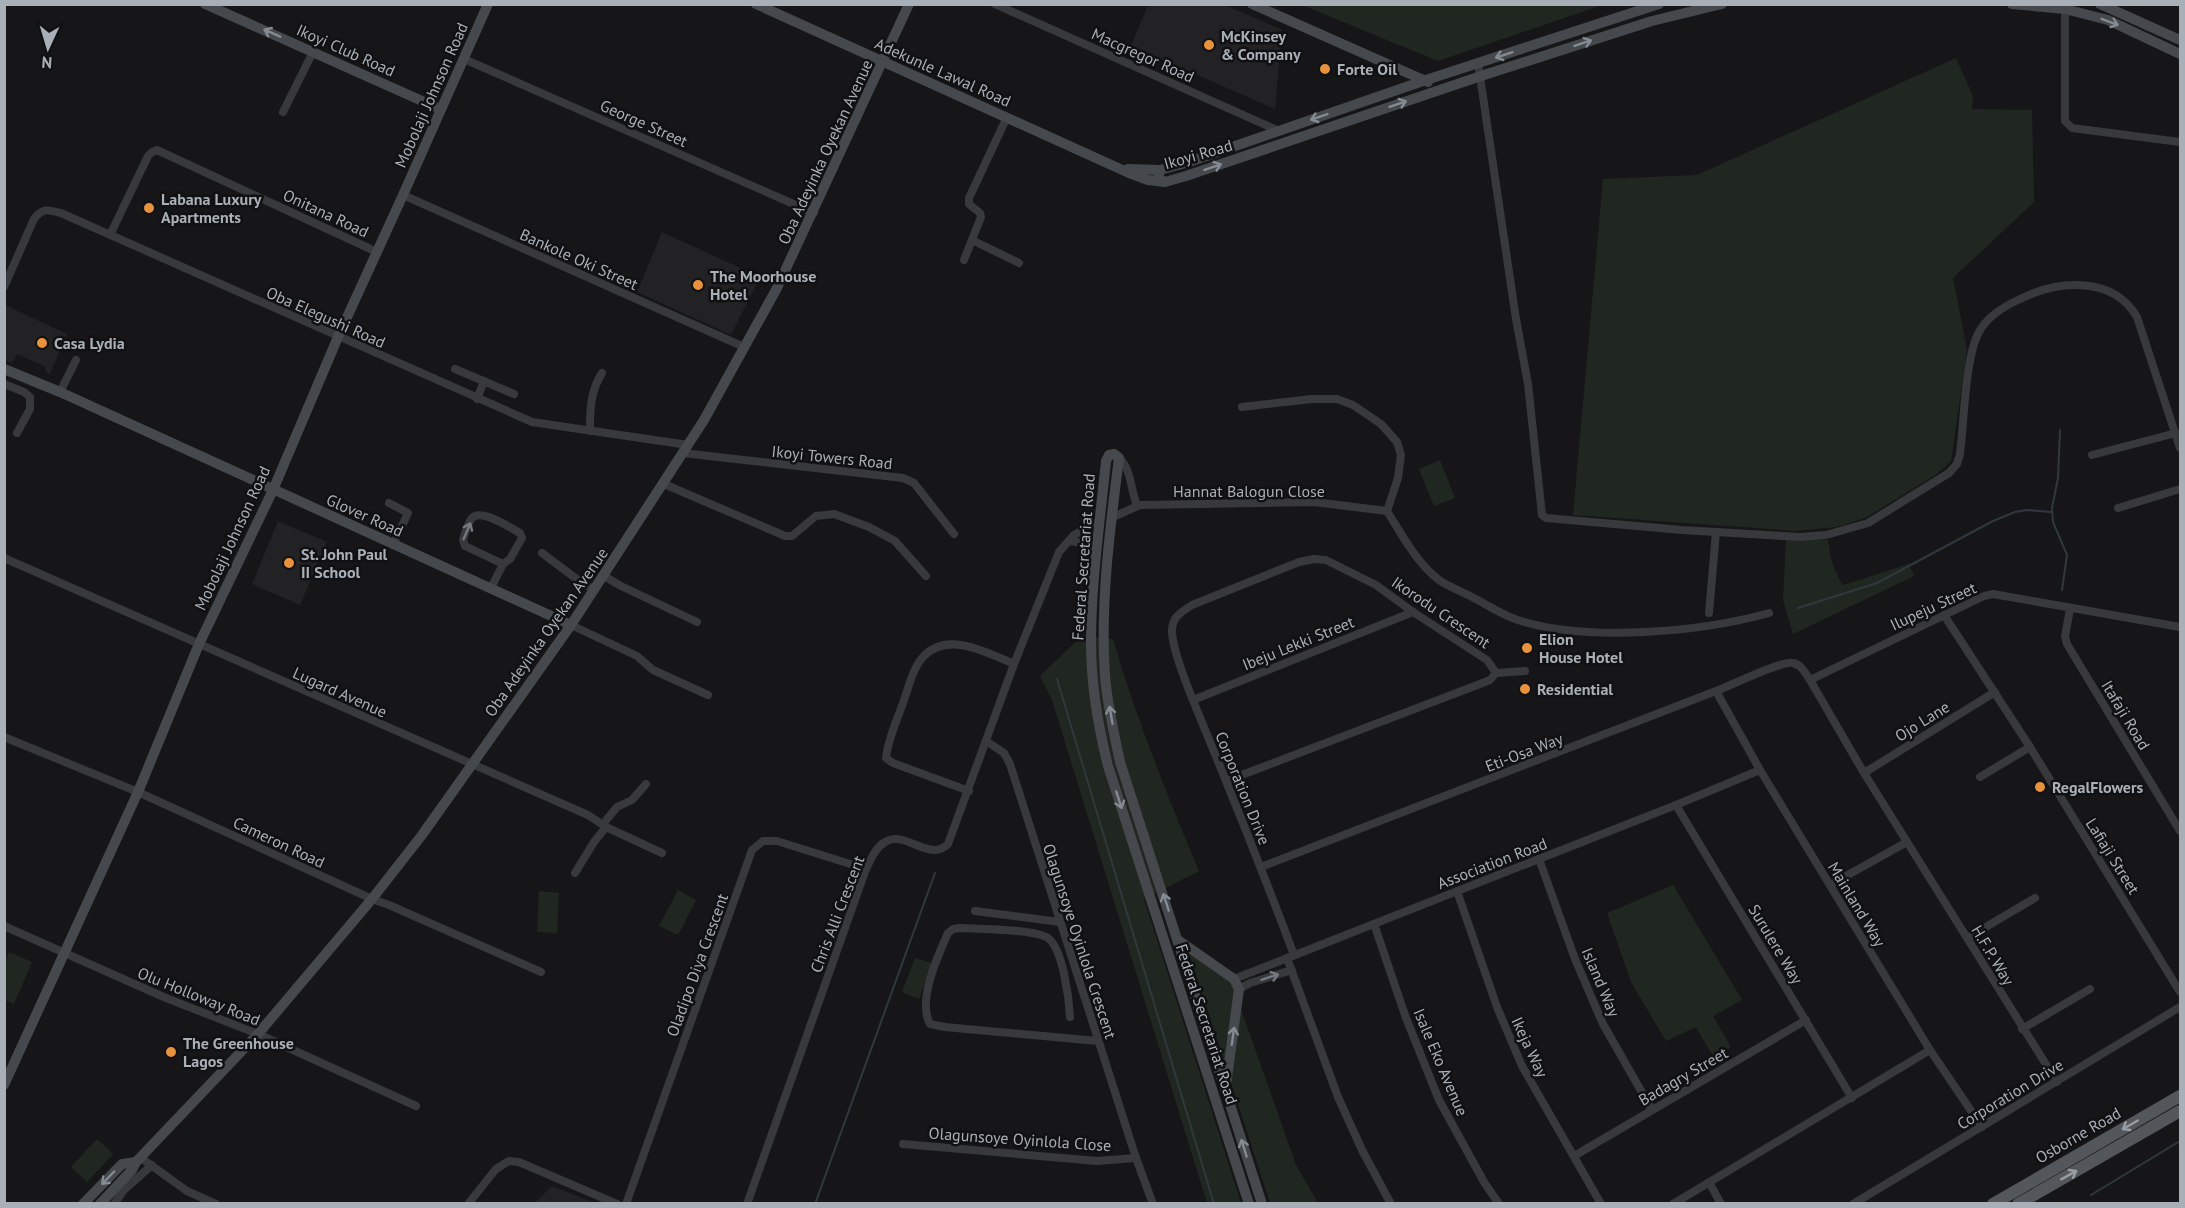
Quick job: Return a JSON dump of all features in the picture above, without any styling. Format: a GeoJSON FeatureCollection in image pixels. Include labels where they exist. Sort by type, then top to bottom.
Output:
{"type":"FeatureCollection","features":[{"type":"Feature","properties":{"kind":"main road","name":"Ikoyi Club Road"},"geometry":{"type":"LineString","coordinates":[[205,4],[440,109]]}},
{"type":"Feature","properties":{"kind":"main road","name":"Mobolaji Johnson Road"},"geometry":{"type":"LineString","coordinates":[[4,1085],[138,792],[199,644],[273,490],[338,337],[488,4]]}},
{"type":"Feature","properties":{"kind":"main road","name":"Adekunle Lawal Road"},"geometry":{"type":"LineString","coordinates":[[756,4],[1138,177],[1165,182]]}},
{"type":"Feature","properties":{"kind":"main road","name":"Oba Adeyinka Oyekan Avenue"},"geometry":{"type":"LineString","coordinates":[[100,1203],[258,1034],[372,899],[422,835],[571,625],[664,484],[777,288],[814,213],[909,4]]}},
{"type":"Feature","properties":{"kind":"main road"},"geometry":{"type":"LineString","coordinates":[[1252,4],[1426,80],[1438,90]]}},
{"type":"Feature","properties":{"kind":"main road","name":"Ikoyi Road"},"geometry":{"type":"LineString","coordinates":[[1659,4],[1160,170],[1158,178],[1165,182],[1652,21],[1722,4]]}},
{"type":"Feature","properties":{"kind":"main road"},"geometry":{"type":"LineString","coordinates":[[2012,4],[2065,7],[2108,20],[2181,54]]}},
{"type":"Feature","properties":{"kind":"main road"},"geometry":{"type":"LineString","coordinates":[[2100,4],[2181,40]]}},
{"type":"Feature","properties":{"kind":"main road"},"geometry":{"type":"LineString","coordinates":[[1397,68],[1402,80],[1398,90]]}},
{"type":"Feature","properties":{"kind":"main road"},"geometry":{"type":"LineString","coordinates":[[1119,167],[1143,171],[1160,170]]}},
{"type":"Feature","properties":{"kind":"main road","name":"Glover Road"},"geometry":{"type":"LineString","coordinates":[[4,369],[60,392],[571,625]]}},
{"type":"Feature","properties":{"kind":"main road","name":"Federal Secretariat Road"},"geometry":{"type":"LineString","coordinates":[[1249,1203],[1104,750],[1097,712],[1091,644],[1095,555],[1106,461],[1109,455],[1114,454],[1119,458],[1104,644],[1110,712],[1120,762],[1262,1203]]}},
{"type":"Feature","properties":{"kind":"main road"},"geometry":{"type":"LineString","coordinates":[[1178,940],[1234,978],[1239,989],[1226,1089]]}},
{"type":"Feature","properties":{"kind":"main road","name":"Osborne Road"},"geometry":{"type":"LineString","coordinates":[[1993,1203],[2181,1096]]}},
{"type":"Feature","properties":{"kind":"main road","name":"Osborne Road"},"geometry":{"type":"LineString","coordinates":[[2018,1203],[2181,1111]]}},
{"type":"Feature","properties":{"kind":"main road"},"geometry":{"type":"LineString","coordinates":[[83,1203],[122,1164],[139,1160]]}},
{"type":"Feature","properties":{"kind":"street","name":"Macgregor Road"},"geometry":{"type":"LineString","coordinates":[[995,4],[1279,131]]}},
{"type":"Feature","properties":{"kind":"street"},"geometry":{"type":"LineString","coordinates":[[2065,7],[2065,121],[2067,125],[2072,128],[2181,142]]}},
{"type":"Feature","properties":{"kind":"street"},"geometry":{"type":"LineString","coordinates":[[283,112],[313,52]]}},
{"type":"Feature","properties":{"kind":"street","name":"George Street"},"geometry":{"type":"LineString","coordinates":[[464,58],[814,213]]}},
{"type":"Feature","properties":{"kind":"street"},"geometry":{"type":"LineString","coordinates":[[1478,63],[1516,319],[1528,384],[1542,515],[1551,520],[1800,537],[1846,531],[1868,523],[1949,473],[1957,464],[1972,348],[1980,330],[1992,316],[2007,306],[2046,289],[2082,284],[2103,289],[2133,309],[2181,448]]}},
{"type":"Feature","properties":{"kind":"street"},"geometry":{"type":"LineString","coordinates":[[964,260],[981,217],[980,213],[969,204],[969,198],[1007,117]]}},
{"type":"Feature","properties":{"kind":"street","name":"Onitana Road"},"geometry":{"type":"LineString","coordinates":[[110,235],[148,156],[157,150],[377,252]]}},
{"type":"Feature","properties":{"kind":"street","name":"Bankole Oki Street"},"geometry":{"type":"LineString","coordinates":[[403,195],[744,347]]}},
{"type":"Feature","properties":{"kind":"street","name":"Oba Elegushi Road"},"geometry":{"type":"LineString","coordinates":[[4,287],[39,212],[48,210],[61,213],[532,423],[590,431],[685,449]]}},
{"type":"Feature","properties":{"kind":"street"},"geometry":{"type":"LineString","coordinates":[[972,240],[1019,263]]}},
{"type":"Feature","properties":{"kind":"street"},"geometry":{"type":"LineString","coordinates":[[60,392],[76,360]]}},
{"type":"Feature","properties":{"kind":"street"},"geometry":{"type":"LineString","coordinates":[[455,369],[514,394]]}},
{"type":"Feature","properties":{"kind":"street"},"geometry":{"type":"LineString","coordinates":[[590,431],[591,400],[595,385],[602,373]]}},
{"type":"Feature","properties":{"kind":"street"},"geometry":{"type":"LineString","coordinates":[[477,399],[484,381]]}},
{"type":"Feature","properties":{"kind":"street"},"geometry":{"type":"LineString","coordinates":[[4,384],[30,397],[30,409],[17,433]]}},
{"type":"Feature","properties":{"kind":"street"},"geometry":{"type":"LineString","coordinates":[[1242,407],[1312,399],[1337,399],[1353,405],[1382,424],[1397,442],[1401,455],[1398,478],[1387,511],[1414,554],[1440,580],[1506,616],[1567,632],[1641,632],[1719,625],[1769,613]]}},
{"type":"Feature","properties":{"kind":"street"},"geometry":{"type":"LineString","coordinates":[[2092,455],[2176,433]]}},
{"type":"Feature","properties":{"kind":"street","name":"Ikoyi Towers Road"},"geometry":{"type":"LineString","coordinates":[[685,449],[903,478],[914,483],[954,534]]}},
{"type":"Feature","properties":{"kind":"street"},"geometry":{"type":"LineString","coordinates":[[1119,458],[1128,471],[1137,505]]}},
{"type":"Feature","properties":{"kind":"street"},"geometry":{"type":"LineString","coordinates":[[664,484],[785,536],[792,536],[816,516],[834,514],[869,527],[895,541],[926,576]]}},
{"type":"Feature","properties":{"kind":"street"},"geometry":{"type":"LineString","coordinates":[[2118,508],[2181,489]]}},
{"type":"Feature","properties":{"kind":"street","name":"Hannat Balogun Close"},"geometry":{"type":"LineString","coordinates":[[1113,517],[1137,505],[1314,502],[1387,511]]}},
{"type":"Feature","properties":{"kind":"street"},"geometry":{"type":"LineString","coordinates":[[389,503],[408,513],[393,545]]}},
{"type":"Feature","properties":{"kind":"street"},"geometry":{"type":"LineString","coordinates":[[491,588],[503,564],[510,560],[522,538],[520,533],[484,515],[472,518],[463,540],[465,546],[503,564]]}},
{"type":"Feature","properties":{"kind":"street","name":"Chris Alli Crescent"},"geometry":{"type":"LineString","coordinates":[[747,1203],[866,869],[877,848],[889,840],[899,840],[936,851],[942,850],[948,844],[1014,664],[1059,552],[1078,532],[1099,521]]}},
{"type":"Feature","properties":{"kind":"street"},"geometry":{"type":"LineString","coordinates":[[1709,613],[1716,532]]}},
{"type":"Feature","properties":{"kind":"street"},"geometry":{"type":"LineString","coordinates":[[1069,541],[1084,543],[1095,555]]}},
{"type":"Feature","properties":{"kind":"street"},"geometry":{"type":"LineString","coordinates":[[542,553],[594,590]]}},
{"type":"Feature","properties":{"kind":"street","name":"Lugard Avenue"},"geometry":{"type":"LineString","coordinates":[[4,558],[605,825],[662,853]]}},
{"type":"Feature","properties":{"kind":"street","name":"Ikorodu Crescent"},"geometry":{"type":"LineString","coordinates":[[1172,629],[1173,622],[1178,615],[1192,605],[1299,562],[1314,559],[1326,560],[1376,585],[1487,660],[1496,673],[1490,680],[1226,781]]}},
{"type":"Feature","properties":{"kind":"street"},"geometry":{"type":"LineString","coordinates":[[604,576],[697,622]]}},
{"type":"Feature","properties":{"kind":"street","name":"Ilupeju Street"},"geometry":{"type":"LineString","coordinates":[[1810,680],[1984,596],[1993,594],[2181,627]]}},
{"type":"Feature","properties":{"kind":"street","name":"Itafaji Road"},"geometry":{"type":"LineString","coordinates":[[2070,609],[2065,636],[2067,644],[2181,831]]}},
{"type":"Feature","properties":{"kind":"street","name":"Ibeju Lekki Street"},"geometry":{"type":"LineString","coordinates":[[1193,700],[1413,612]]}},
{"type":"Feature","properties":{"kind":"street","name":"Lafiaji Street"},"geometry":{"type":"LineString","coordinates":[[1944,615],[2030,747],[2181,992]]}},
{"type":"Feature","properties":{"kind":"street","name":"Glover Road"},"geometry":{"type":"LineString","coordinates":[[571,625],[637,656],[653,670],[708,695]]}},
{"type":"Feature","properties":{"kind":"street","name":"Corporation Drive"},"geometry":{"type":"LineString","coordinates":[[1172,629],[1173,639],[1193,700],[1261,867],[1290,957],[1292,970],[1338,1097],[1362,1150],[1391,1203]]}},
{"type":"Feature","properties":{"kind":"street"},"geometry":{"type":"LineString","coordinates":[[969,791],[893,763],[886,758],[911,679],[921,659],[929,651],[947,646],[970,646],[1014,664]]}},
{"type":"Feature","properties":{"kind":"street","name":"Eti-Osa Way"},"geometry":{"type":"LineString","coordinates":[[1261,867],[1716,692],[1783,663],[1796,663]]}},
{"type":"Feature","properties":{"kind":"street","name":"H.F.P. Way"},"geometry":{"type":"LineString","coordinates":[[1796,663],[1810,680],[1864,773],[2057,1082]]}},
{"type":"Feature","properties":{"kind":"street"},"geometry":{"type":"LineString","coordinates":[[1496,673],[1525,671]]}},
{"type":"Feature","properties":{"kind":"street","name":"Mainland Way"},"geometry":{"type":"LineString","coordinates":[[1716,692],[1760,770],[1930,1050],[1982,1127]]}},
{"type":"Feature","properties":{"kind":"street","name":"Ojo Lane"},"geometry":{"type":"LineString","coordinates":[[1864,773],[1995,692]]}},
{"type":"Feature","properties":{"kind":"street","name":"Cameron Road"},"geometry":{"type":"LineString","coordinates":[[4,737],[138,792],[372,899],[541,972]]}},
{"type":"Feature","properties":{"kind":"street","name":"Olagunsoye Oyinlola Crescent"},"geometry":{"type":"LineString","coordinates":[[986,741],[1004,753],[1010,764],[1136,1158],[1153,1203]]}},
{"type":"Feature","properties":{"kind":"street"},"geometry":{"type":"LineString","coordinates":[[1980,777],[2030,747]]}},
{"type":"Feature","properties":{"kind":"street","name":"Association Road"},"geometry":{"type":"LineString","coordinates":[[1234,978],[1760,770]]}},
{"type":"Feature","properties":{"kind":"street"},"geometry":{"type":"LineString","coordinates":[[575,873],[617,807],[632,800],[646,784]]}},
{"type":"Feature","properties":{"kind":"street","name":"Surulere Way"},"geometry":{"type":"LineString","coordinates":[[1676,805],[1852,1098]]}},
{"type":"Feature","properties":{"kind":"street","name":"Oladipo Diya Crescent"},"geometry":{"type":"LineString","coordinates":[[626,1203],[752,850],[763,841],[777,841],[866,869]]}},
{"type":"Feature","properties":{"kind":"street"},"geometry":{"type":"LineString","coordinates":[[1830,885],[1907,842]]}},
{"type":"Feature","properties":{"kind":"street","name":"Island Way"},"geometry":{"type":"LineString","coordinates":[[1539,859],[1575,959],[1603,1024],[1652,1110]]}},
{"type":"Feature","properties":{"kind":"street","name":"Ikeja Way"},"geometry":{"type":"LineString","coordinates":[[1457,891],[1497,1007],[1522,1066],[1601,1203]]}},
{"type":"Feature","properties":{"kind":"street"},"geometry":{"type":"LineString","coordinates":[[1967,938],[2035,898]]}},
{"type":"Feature","properties":{"kind":"street"},"geometry":{"type":"LineString","coordinates":[[975,911],[1060,922]]}},
{"type":"Feature","properties":{"kind":"street","name":"Isale Eko Avenue"},"geometry":{"type":"LineString","coordinates":[[1374,924],[1406,1018],[1439,1100],[1498,1203]]}},
{"type":"Feature","properties":{"kind":"street","name":"Olu Holloway Road"},"geometry":{"type":"LineString","coordinates":[[4,926],[166,998],[258,1034],[416,1106]]}},
{"type":"Feature","properties":{"kind":"street"},"geometry":{"type":"LineString","coordinates":[[1070,1017],[1067,985],[1054,945],[1049,939],[1032,933],[960,928],[948,933],[928,988],[930,1024],[1098,1041]]}},
{"type":"Feature","properties":{"kind":"street"},"geometry":{"type":"LineString","coordinates":[[1239,989],[1250,983],[1292,970]]}},
{"type":"Feature","properties":{"kind":"street"},"geometry":{"type":"LineString","coordinates":[[2022,1029],[2090,989]]}},
{"type":"Feature","properties":{"kind":"street","name":"Corporation Drive"},"geometry":{"type":"LineString","coordinates":[[1853,1203],[2181,1007]]}},
{"type":"Feature","properties":{"kind":"street","name":"Badagry Street"},"geometry":{"type":"LineString","coordinates":[[1574,1156],[1806,1020]]}},
{"type":"Feature","properties":{"kind":"street"},"geometry":{"type":"LineString","coordinates":[[1673,1203],[1930,1050]]}},
{"type":"Feature","properties":{"kind":"street","name":"Olagunsoye Oyinlola Close"},"geometry":{"type":"LineString","coordinates":[[903,1144],[1097,1161],[1136,1158]]}},
{"type":"Feature","properties":{"kind":"street"},"geometry":{"type":"LineString","coordinates":[[139,1160],[152,1165],[187,1191],[216,1203]]}},
{"type":"Feature","properties":{"kind":"street"},"geometry":{"type":"LineString","coordinates":[[468,1203],[496,1169],[509,1161],[519,1162],[617,1203]]}},
{"type":"Feature","properties":{"kind":"street"},"geometry":{"type":"LineString","coordinates":[[114,1203],[124,1190],[152,1165]]}},
{"type":"Feature","properties":{"kind":"street"},"geometry":{"type":"LineString","coordinates":[[1709,1182],[1720,1203]]}},
{"type":"Feature","properties":{"kind":"shaded area"},"geometry":{"type":"Polygon","coordinates":[[[1148,5],[1225,5],[1282,30],[1275,109],[1131,46],[1148,5]]]}},
{"type":"Feature","properties":{"kind":"shaded area"},"geometry":{"type":"Polygon","coordinates":[[[1302,5],[1602,5],[1438,61],[1302,5]]]}},
{"type":"Feature","properties":{"kind":"shaded area"},"geometry":{"type":"Polygon","coordinates":[[[1956,58],[1973,96],[1972,109],[2032,110],[2034,202],[1953,278],[1967,350],[1951,461],[1937,474],[1865,518],[1836,527],[1796,531],[1573,515],[1603,179],[1697,175],[1956,58]]]}},
{"type":"Feature","properties":{"kind":"shaded area","name":"The Moorhouse Hotel"},"geometry":{"type":"Polygon","coordinates":[[[662,232],[760,277],[731,335],[637,292],[662,232]]]}},
{"type":"Feature","properties":{"kind":"shaded area","name":"Casa Lydia"},"geometry":{"type":"Polygon","coordinates":[[[5,305],[67,334],[50,374],[45,371],[46,367],[17,354],[12,363],[5,360],[5,305]]]}},
{"type":"Feature","properties":{"kind":"shaded area"},"geometry":{"type":"Polygon","coordinates":[[[1440,460],[1455,498],[1434,506],[1419,469],[1440,460]]]}},
{"type":"Feature","properties":{"kind":"shaded area","name":"St. John Paul II School"},"geometry":{"type":"Polygon","coordinates":[[[278,521],[327,542],[300,605],[252,584],[278,521]]]}},
{"type":"Feature","properties":{"kind":"shaded area"},"geometry":{"type":"Polygon","coordinates":[[[1786,540],[1828,540],[1832,563],[1843,585],[1909,564],[1914,576],[1793,634],[1783,600],[1786,540]]]}},
{"type":"Feature","properties":{"kind":"shaded area"},"geometry":{"type":"Polygon","coordinates":[[[1082,636],[1113,639],[1153,756],[1199,871],[1144,899],[1241,1203],[1207,1203],[1052,700],[1040,676],[1082,636]]]}},
{"type":"Feature","properties":{"kind":"shaded area"},"geometry":{"type":"Polygon","coordinates":[[[1673,885],[1742,1000],[1713,1016],[1731,1047],[1714,1058],[1696,1027],[1666,1041],[1631,982],[1607,913],[1673,885]]]}},
{"type":"Feature","properties":{"kind":"shaded area"},"geometry":{"type":"Polygon","coordinates":[[[678,890],[696,900],[678,935],[659,926],[678,890]]]}},
{"type":"Feature","properties":{"kind":"shaded area"},"geometry":{"type":"Polygon","coordinates":[[[539,891],[559,893],[557,933],[537,932],[539,891]]]}},
{"type":"Feature","properties":{"kind":"shaded area"},"geometry":{"type":"Polygon","coordinates":[[[1188,950],[1229,975],[1296,1165],[1318,1203],[1270,1203],[1188,950]]]}},
{"type":"Feature","properties":{"kind":"shaded area"},"geometry":{"type":"Polygon","coordinates":[[[9,952],[32,962],[14,1004],[5,1000],[5,964],[9,952]]]}},
{"type":"Feature","properties":{"kind":"shaded area"},"geometry":{"type":"Polygon","coordinates":[[[915,958],[932,963],[919,999],[902,992],[915,958]]]}},
{"type":"Feature","properties":{"kind":"shaded area"},"geometry":{"type":"Polygon","coordinates":[[[97,1139],[113,1154],[87,1182],[71,1167],[97,1139]]]}},
{"type":"Feature","properties":{"kind":"shaded area"},"geometry":{"type":"Polygon","coordinates":[[[552,1186],[595,1203],[535,1203],[552,1186]]]}},
{"type":"Feature","properties":{"kind":"waterway"},"geometry":{"type":"LineString","coordinates":[[2060,430],[2058,478],[2052,508],[2053,522],[2067,555],[2062,590]]}},
{"type":"Feature","properties":{"kind":"waterway"},"geometry":{"type":"LineString","coordinates":[[1798,608],[1877,583],[1993,521],[2015,512],[2027,510],[2052,512]]}},
{"type":"Feature","properties":{"kind":"waterway"},"geometry":{"type":"LineString","coordinates":[[1057,679],[1214,1204]]}},
{"type":"Feature","properties":{"kind":"waterway"},"geometry":{"type":"LineString","coordinates":[[815,1204],[935,873]]}},
{"type":"Feature","properties":{"kind":"waterway"},"geometry":{"type":"LineString","coordinates":[[2091,1195],[2180,1141]]}},
{"type":"Feature","properties":{"kind":"place","name":"McKinsey & Company"},"geometry":{"type":"Point","coordinates":[1209,45]}},
{"type":"Feature","properties":{"kind":"place","name":"Forte Oil"},"geometry":{"type":"Point","coordinates":[1325,69]}},
{"type":"Feature","properties":{"kind":"place","name":"Labana Luxury Apartments"},"geometry":{"type":"Point","coordinates":[149,208]}},
{"type":"Feature","properties":{"kind":"place","name":"The Moorhouse Hotel"},"geometry":{"type":"Point","coordinates":[698,285]}},
{"type":"Feature","properties":{"kind":"place","name":"Casa Lydia"},"geometry":{"type":"Point","coordinates":[42,343]}},
{"type":"Feature","properties":{"kind":"place","name":"St. John Paul II School"},"geometry":{"type":"Point","coordinates":[289,563]}},
{"type":"Feature","properties":{"kind":"place","name":"Elion House Hotel"},"geometry":{"type":"Point","coordinates":[1527,648]}},
{"type":"Feature","properties":{"kind":"place","name":"Residential"},"geometry":{"type":"Point","coordinates":[1525,689]}},
{"type":"Feature","properties":{"kind":"place","name":"RegalFlowers"},"geometry":{"type":"Point","coordinates":[2040,787]}},
{"type":"Feature","properties":{"kind":"place","name":"The Greenhouse Lagos"},"geometry":{"type":"Point","coordinates":[171,1052]}}]}
